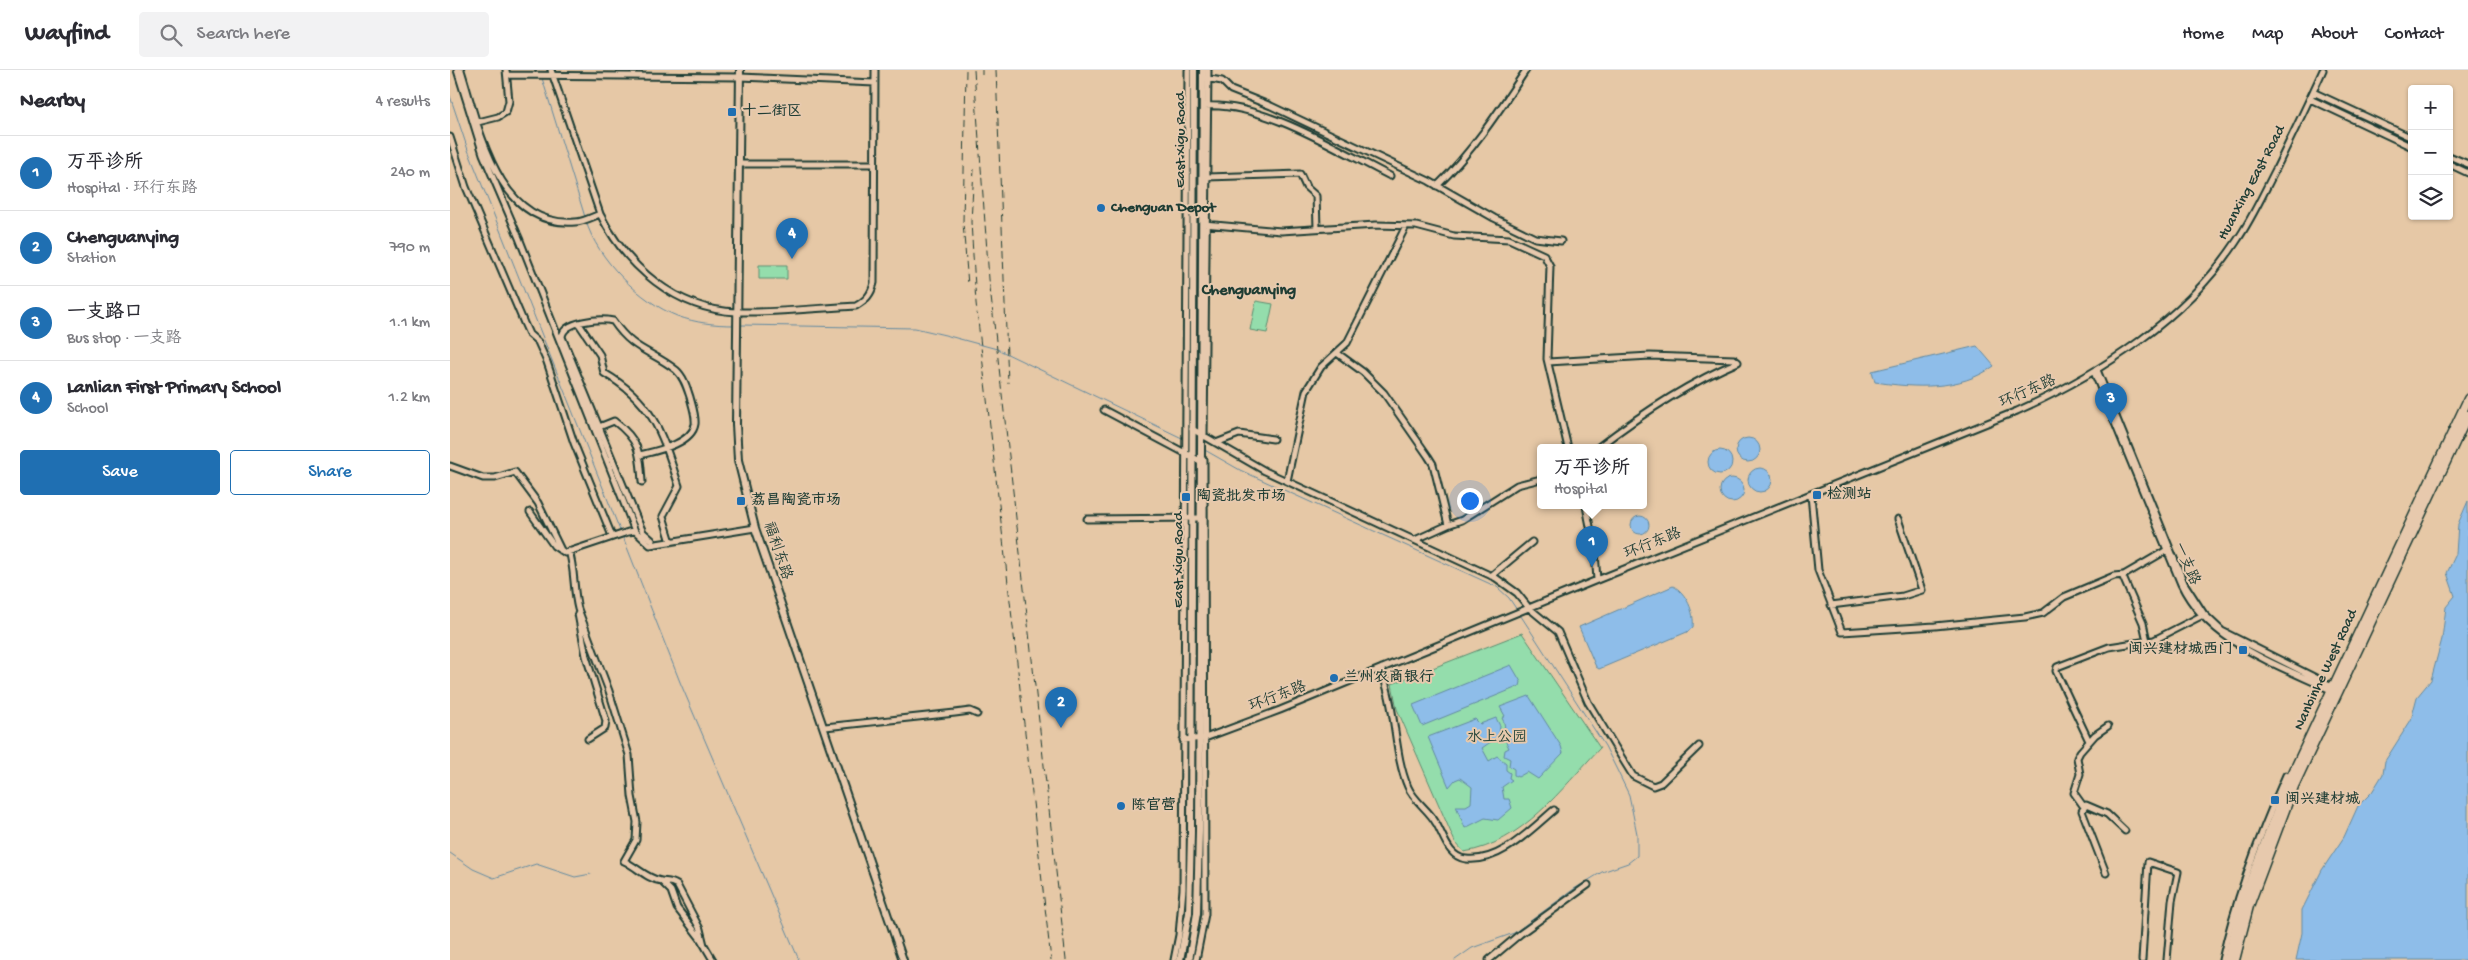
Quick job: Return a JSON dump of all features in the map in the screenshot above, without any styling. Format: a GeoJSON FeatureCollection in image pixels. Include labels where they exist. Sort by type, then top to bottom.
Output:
{"type":"FeatureCollection","features":[{"type":"Feature","properties":{"kind":"highway","name":"Nanbinhe West Road"},"geometry":{"type":"LineString","coordinates":[[2235,960],[2249,906],[2294,786],[2468,398]]}},
{"type":"Feature","properties":{"kind":"highway","name":"Nanbinhe West Road"},"geometry":{"type":"LineString","coordinates":[[2228,960],[2242,904],[2284,792],[2336,690],[2468,415]]}},
{"type":"Feature","properties":{"kind":"main road","name":"East Xigu Road"},"geometry":{"type":"LineString","coordinates":[[1180,960],[1188,913],[1186,740],[1191,588],[1188,518],[1194,70]]}},
{"type":"Feature","properties":{"kind":"main road","name":"福利东路"},"geometry":{"type":"LineString","coordinates":[[740,73],[735,394],[738,460],[755,528],[825,727],[903,960]]}},
{"type":"Feature","properties":{"kind":"main road","name":"East Xigu Road"},"geometry":{"type":"LineString","coordinates":[[1189,960],[1197,913],[1201,739],[1199,588],[1202,437],[1204,75]]}},
{"type":"Feature","properties":{"kind":"main road"},"geometry":{"type":"LineString","coordinates":[[1191,588],[1199,588]]}},
{"type":"Feature","properties":{"kind":"street"},"geometry":{"type":"LineString","coordinates":[[457,70],[482,154],[519,238],[568,368],[635,531],[650,545],[755,528]]}},
{"type":"Feature","properties":{"kind":"street"},"geometry":{"type":"LineString","coordinates":[[461,70],[492,165],[517,203],[542,218],[559,222],[580,221],[600,214]]}},
{"type":"Feature","properties":{"kind":"street"},"geometry":{"type":"LineString","coordinates":[[551,73],[600,214],[608,229],[632,261],[660,286],[682,298],[704,306],[737,314],[856,306],[864,302],[872,292],[874,283],[875,70]]}},
{"type":"Feature","properties":{"kind":"street"},"geometry":{"type":"LineString","coordinates":[[1188,70],[1190,432],[1216,442],[1265,471],[1491,576],[1517,593],[1528,608],[1558,632],[1588,702],[1634,776],[1653,786],[1661,783],[1700,746]]}},
{"type":"Feature","properties":{"kind":"street"},"geometry":{"type":"LineString","coordinates":[[1208,70],[1204,75],[1222,81],[1231,90],[1271,106],[1437,186],[1535,238],[1561,241]]}},
{"type":"Feature","properties":{"kind":"street"},"geometry":{"type":"LineString","coordinates":[[1437,186],[1458,165],[1479,138],[1526,70]]}},
{"type":"Feature","properties":{"kind":"street","name":"Huanxing East Road"},"geometry":{"type":"LineString","coordinates":[[2096,371],[2167,318],[2198,290],[2226,257],[2260,200],[2323,70]]}},
{"type":"Feature","properties":{"kind":"street"},"geometry":{"type":"LineString","coordinates":[[478,122],[506,112],[509,101],[507,72],[532,74],[740,73],[875,83]]}},
{"type":"Feature","properties":{"kind":"street"},"geometry":{"type":"LineString","coordinates":[[2313,92],[2408,136]]}},
{"type":"Feature","properties":{"kind":"street"},"geometry":{"type":"LineString","coordinates":[[2310,99],[2408,145]]}},
{"type":"Feature","properties":{"kind":"street"},"geometry":{"type":"LineString","coordinates":[[1390,176],[1271,117],[1246,108],[1226,105],[1205,106],[1207,176],[1204,224],[1281,230],[1376,225],[1416,226],[1454,236],[1509,239],[1547,257],[1550,266],[1548,362],[1567,444]]}},
{"type":"Feature","properties":{"kind":"street"},"geometry":{"type":"LineString","coordinates":[[450,137],[466,187],[529,334],[538,342],[547,362],[574,443],[614,536]]}},
{"type":"Feature","properties":{"kind":"street"},"geometry":{"type":"LineString","coordinates":[[2453,158],[2468,164]]}},
{"type":"Feature","properties":{"kind":"street"},"geometry":{"type":"LineString","coordinates":[[739,164],[874,164]]}},
{"type":"Feature","properties":{"kind":"street"},"geometry":{"type":"LineString","coordinates":[[2453,166],[2468,173]]}},
{"type":"Feature","properties":{"kind":"street"},"geometry":{"type":"LineString","coordinates":[[1207,176],[1300,174],[1306,187],[1316,196],[1317,228]]}},
{"type":"Feature","properties":{"kind":"street"},"geometry":{"type":"LineString","coordinates":[[1287,481],[1306,391],[1315,374],[1347,343],[1406,226]]}},
{"type":"Feature","properties":{"kind":"street"},"geometry":{"type":"LineString","coordinates":[[640,454],[667,449],[692,430],[695,423],[693,407],[683,379],[677,371],[627,340],[613,321],[606,320],[579,324],[565,329],[562,337],[599,427],[643,532],[652,540]]}},
{"type":"Feature","properties":{"kind":"street"},"geometry":{"type":"LineString","coordinates":[[579,324],[600,355],[604,373],[620,381],[642,403],[659,426],[679,486],[663,516],[671,542]]}},
{"type":"Feature","properties":{"kind":"street"},"geometry":{"type":"LineString","coordinates":[[1337,353],[1363,372],[1384,393],[1428,456],[1432,464],[1448,525]]}},
{"type":"Feature","properties":{"kind":"street"},"geometry":{"type":"LineString","coordinates":[[1548,362],[1650,356],[1734,359],[1738,362],[1711,373],[1603,444]]}},
{"type":"Feature","properties":{"kind":"street","name":"环行东路"},"geometry":{"type":"LineString","coordinates":[[1186,740],[1201,739],[1811,495],[2017,411],[2096,371]]}},
{"type":"Feature","properties":{"kind":"street","name":"一支路"},"geometry":{"type":"LineString","coordinates":[[2096,371],[2184,593],[2200,616],[2228,640],[2336,690]]}},
{"type":"Feature","properties":{"kind":"street","name":"一支路"},"geometry":{"type":"LineString","coordinates":[[2096,371],[2184,583],[2198,606],[2213,623],[2230,636],[2336,690]]}},
{"type":"Feature","properties":{"kind":"street"},"geometry":{"type":"LineString","coordinates":[[1104,410],[1201,458],[1201,739],[1205,914],[1196,960]]}},
{"type":"Feature","properties":{"kind":"street"},"geometry":{"type":"LineString","coordinates":[[599,427],[614,421],[634,439],[640,454],[642,482]]}},
{"type":"Feature","properties":{"kind":"street"},"geometry":{"type":"LineString","coordinates":[[1216,442],[1239,434],[1273,439]]}},
{"type":"Feature","properties":{"kind":"street"},"geometry":{"type":"LineString","coordinates":[[450,466],[474,473],[483,478],[495,478],[515,472],[538,503],[561,550]]}},
{"type":"Feature","properties":{"kind":"street"},"geometry":{"type":"LineString","coordinates":[[1417,538],[1462,520],[1518,485],[1537,480]]}},
{"type":"Feature","properties":{"kind":"street"},"geometry":{"type":"LineString","coordinates":[[1811,495],[1818,570],[1842,632],[2025,617],[2043,613],[2064,597],[2114,576],[2122,575],[2167,550]]}},
{"type":"Feature","properties":{"kind":"street"},"geometry":{"type":"LineString","coordinates":[[1587,509],[1595,552],[1597,580]]}},
{"type":"Feature","properties":{"kind":"street"},"geometry":{"type":"LineString","coordinates":[[530,512],[554,546],[565,552],[635,531]]}},
{"type":"Feature","properties":{"kind":"street"},"geometry":{"type":"LineString","coordinates":[[1174,960],[1179,936],[1183,889],[1188,518]]}},
{"type":"Feature","properties":{"kind":"street"},"geometry":{"type":"LineString","coordinates":[[1087,519],[1200,518]]}},
{"type":"Feature","properties":{"kind":"street"},"geometry":{"type":"LineString","coordinates":[[1831,605],[1903,596],[1922,590],[1898,519]]}},
{"type":"Feature","properties":{"kind":"street"},"geometry":{"type":"LineString","coordinates":[[1491,576],[1532,542]]}},
{"type":"Feature","properties":{"kind":"street"},"geometry":{"type":"LineString","coordinates":[[569,551],[574,568],[574,595],[578,609],[609,692],[629,755],[632,796],[637,822],[636,840],[624,861],[646,876],[677,885],[700,929],[704,945]]}},
{"type":"Feature","properties":{"kind":"street"},"geometry":{"type":"LineString","coordinates":[[2122,575],[2143,623],[2147,641]]}},
{"type":"Feature","properties":{"kind":"street"},"geometry":{"type":"LineString","coordinates":[[578,609],[578,622],[584,649],[606,721],[605,728],[588,739]]}},
{"type":"Feature","properties":{"kind":"street"},"geometry":{"type":"LineString","coordinates":[[2089,740],[2056,671],[2057,667],[2109,647],[2147,641],[2172,633],[2200,616]]}},
{"type":"Feature","properties":{"kind":"street"},"geometry":{"type":"LineString","coordinates":[[1382,668],[1384,685],[1390,700],[1402,770],[1409,789],[1435,821],[1452,853],[1465,859],[1496,853],[1512,844],[1554,810]]}},
{"type":"Feature","properties":{"kind":"street"},"geometry":{"type":"LineString","coordinates":[[825,727],[954,713],[970,712],[977,714]]}},
{"type":"Feature","properties":{"kind":"street"},"geometry":{"type":"LineString","coordinates":[[2084,807],[2074,793],[2080,774],[2077,758],[2089,740],[2108,726]]}},
{"type":"Feature","properties":{"kind":"street"},"geometry":{"type":"LineString","coordinates":[[2222,960],[2263,826],[2286,775]]}},
{"type":"Feature","properties":{"kind":"street"},"geometry":{"type":"LineString","coordinates":[[2084,807],[2086,805],[2107,814],[2125,831]]}},
{"type":"Feature","properties":{"kind":"street"},"geometry":{"type":"LineString","coordinates":[[2084,807],[2082,811],[2106,873]]}},
{"type":"Feature","properties":{"kind":"street"},"geometry":{"type":"LineString","coordinates":[[2142,960],[2148,862],[2178,872],[2172,901],[2167,960]]}},
{"type":"Feature","properties":{"kind":"street"},"geometry":{"type":"LineString","coordinates":[[662,882],[670,891],[677,908],[713,960]]}},
{"type":"Feature","properties":{"kind":"street"},"geometry":{"type":"LineString","coordinates":[[1489,960],[1520,934],[1588,884]]}},
{"type":"Feature","properties":{"kind":"green space"},"geometry":{"type":"Polygon","coordinates":[[[759,265],[787,265],[787,279],[759,279],[759,265]]]}},
{"type":"Feature","properties":{"kind":"green space"},"geometry":{"type":"Polygon","coordinates":[[[1256,301],[1273,304],[1267,333],[1250,330],[1256,301]]]}},
{"type":"Feature","properties":{"kind":"green space","name":"水上公园"},"geometry":{"type":"Polygon","coordinates":[[[1522,633],[1600,748],[1555,797],[1523,826],[1505,838],[1485,847],[1464,852],[1455,842],[1397,709],[1392,684],[1522,633]]]}},
{"type":"Feature","properties":{"kind":"water"},"geometry":{"type":"Polygon","coordinates":[[[1977,346],[1994,366],[1967,380],[1936,386],[1905,386],[1875,382],[1872,371],[1977,346]]]}},
{"type":"Feature","properties":{"kind":"water"},"geometry":{"type":"Polygon","coordinates":[[[1743,438],[1753,438],[1760,445],[1760,455],[1753,462],[1743,462],[1736,455],[1736,445],[1743,438]]]}},
{"type":"Feature","properties":{"kind":"water"},"geometry":{"type":"Polygon","coordinates":[[[1715,450],[1725,450],[1732,457],[1732,467],[1725,474],[1715,474],[1708,467],[1708,457],[1715,450]]]}},
{"type":"Feature","properties":{"kind":"water"},"geometry":{"type":"Polygon","coordinates":[[[1755,468],[1765,468],[1772,475],[1772,485],[1765,492],[1755,492],[1748,485],[1748,475],[1755,468]]]}},
{"type":"Feature","properties":{"kind":"water"},"geometry":{"type":"Polygon","coordinates":[[[1727,478],[1737,478],[1744,485],[1744,495],[1737,502],[1727,502],[1720,495],[1720,485],[1727,478]]]}},
{"type":"Feature","properties":{"kind":"water"},"geometry":{"type":"Polygon","coordinates":[[[2468,501],[2468,960],[2296,960],[2302,933],[2302,910],[2322,870],[2344,837],[2358,806],[2372,792],[2383,774],[2385,761],[2411,720],[2417,697],[2431,680],[2442,639],[2446,607],[2455,596],[2447,573],[2456,554],[2458,524],[2468,501]]]}},
{"type":"Feature","properties":{"kind":"water"},"geometry":{"type":"Polygon","coordinates":[[[1636,516],[1644,516],[1649,521],[1647,532],[1636,534],[1631,529],[1631,521],[1636,516]]]}},
{"type":"Feature","properties":{"kind":"water"},"geometry":{"type":"Polygon","coordinates":[[[1673,586],[1682,593],[1689,604],[1693,616],[1693,627],[1687,632],[1599,669],[1596,667],[1579,627],[1673,586]]]}},
{"type":"Feature","properties":{"kind":"water"},"geometry":{"type":"Polygon","coordinates":[[[1511,665],[1521,682],[1520,686],[1422,726],[1413,705],[1511,665]]]}},
{"type":"Feature","properties":{"kind":"water"},"geometry":{"type":"Polygon","coordinates":[[[1529,696],[1561,746],[1563,753],[1538,779],[1527,772],[1518,777],[1514,775],[1514,769],[1509,766],[1510,759],[1504,756],[1505,750],[1509,748],[1505,739],[1502,718],[1505,716],[1500,707],[1529,696]]]}},
{"type":"Feature","properties":{"kind":"water"},"geometry":{"type":"Polygon","coordinates":[[[1496,718],[1500,726],[1499,736],[1482,748],[1489,761],[1497,756],[1506,763],[1506,770],[1510,773],[1509,778],[1512,780],[1502,787],[1504,799],[1509,799],[1512,808],[1498,820],[1485,818],[1465,828],[1456,806],[1466,806],[1471,803],[1472,787],[1460,778],[1455,780],[1449,787],[1428,737],[1475,719],[1480,724],[1496,718]]]}},
{"type":"Feature","properties":{"kind":"waterway"},"geometry":{"type":"LineString","coordinates":[[542,78],[585,217]]}},
{"type":"Feature","properties":{"kind":"waterway"},"geometry":{"type":"LineString","coordinates":[[450,96],[468,150],[621,533]]}},
{"type":"Feature","properties":{"kind":"waterway"},"geometry":{"type":"LineString","coordinates":[[586,221],[600,250],[610,264],[635,290],[649,301],[677,316],[691,320],[720,325],[734,325]]}},
{"type":"Feature","properties":{"kind":"waterway"},"geometry":{"type":"LineString","coordinates":[[741,325],[915,328],[945,335],[997,349],[1184,439]]}},
{"type":"Feature","properties":{"kind":"waterway"},"geometry":{"type":"LineString","coordinates":[[1203,449],[1240,470],[1497,587],[1509,598],[1517,610]]}},
{"type":"Feature","properties":{"kind":"waterway"},"geometry":{"type":"LineString","coordinates":[[623,537],[680,682],[799,960]]}},
{"type":"Feature","properties":{"kind":"waterway"},"geometry":{"type":"LineString","coordinates":[[1455,960],[1472,948],[1514,933],[1574,889],[1602,872],[1628,863],[1637,856],[1637,834],[1629,795],[1618,772],[1605,746],[1519,613]]}},
{"type":"Feature","properties":{"kind":"waterway"},"geometry":{"type":"LineString","coordinates":[[450,853],[473,869],[494,878],[536,864],[575,877],[591,874]]}},
{"type":"Feature","properties":{"kind":"railway"},"geometry":{"type":"LineString","coordinates":[[966,70],[963,223],[968,285]]}},
{"type":"Feature","properties":{"kind":"railway"},"geometry":{"type":"LineString","coordinates":[[974,70],[989,279],[1066,960]]}},
{"type":"Feature","properties":{"kind":"railway"},"geometry":{"type":"LineString","coordinates":[[982,70],[982,75]]}},
{"type":"Feature","properties":{"kind":"railway"},"geometry":{"type":"LineString","coordinates":[[996,70],[1008,383]]}},
{"type":"Feature","properties":{"kind":"railway"},"geometry":{"type":"LineString","coordinates":[[974,169],[971,222],[976,303],[1051,960]]}},
{"type":"Feature","properties":{"kind":"place","name":"十二街区"},"geometry":{"type":"Point","coordinates":[732,112]}},
{"type":"Feature","properties":{"kind":"place","name":"Chenguan Depot"},"geometry":{"type":"Point","coordinates":[1101,208]}},
{"type":"Feature","properties":{"kind":"place","name":"Lanlian First Primary School"},"geometry":{"type":"Point","coordinates":[792,259]}},
{"type":"Feature","properties":{"kind":"place","name":"一支路口"},"geometry":{"type":"Point","coordinates":[2111,424]}},
{"type":"Feature","properties":{"kind":"place","name":"检测站"},"geometry":{"type":"Point","coordinates":[1817,495]}},
{"type":"Feature","properties":{"kind":"place","name":"陶瓷批发市场"},"geometry":{"type":"Point","coordinates":[1186,497]}},
{"type":"Feature","properties":{"kind":"place","name":"荔昌陶瓷市场"},"geometry":{"type":"Point","coordinates":[741,501]}},
{"type":"Feature","properties":{"kind":"place","name":"万平诊所"},"geometry":{"type":"Point","coordinates":[1592,567]}},
{"type":"Feature","properties":{"kind":"place","name":"闽兴建材城西门"},"geometry":{"type":"Point","coordinates":[2243,650]}},
{"type":"Feature","properties":{"kind":"place","name":"兰州农商银行"},"geometry":{"type":"Point","coordinates":[1334,678]}},
{"type":"Feature","properties":{"kind":"place","name":"Chenguanying"},"geometry":{"type":"Point","coordinates":[1061,728]}},
{"type":"Feature","properties":{"kind":"place","name":"闽兴建材城"},"geometry":{"type":"Point","coordinates":[2275,800]}},
{"type":"Feature","properties":{"kind":"place","name":"陈官营"},"geometry":{"type":"Point","coordinates":[1121,806]}},
{"type":"Feature","properties":{"kind":"district","name":"Chenguanying"},"geometry":{"type":"Point","coordinates":[1249,291]}}]}
